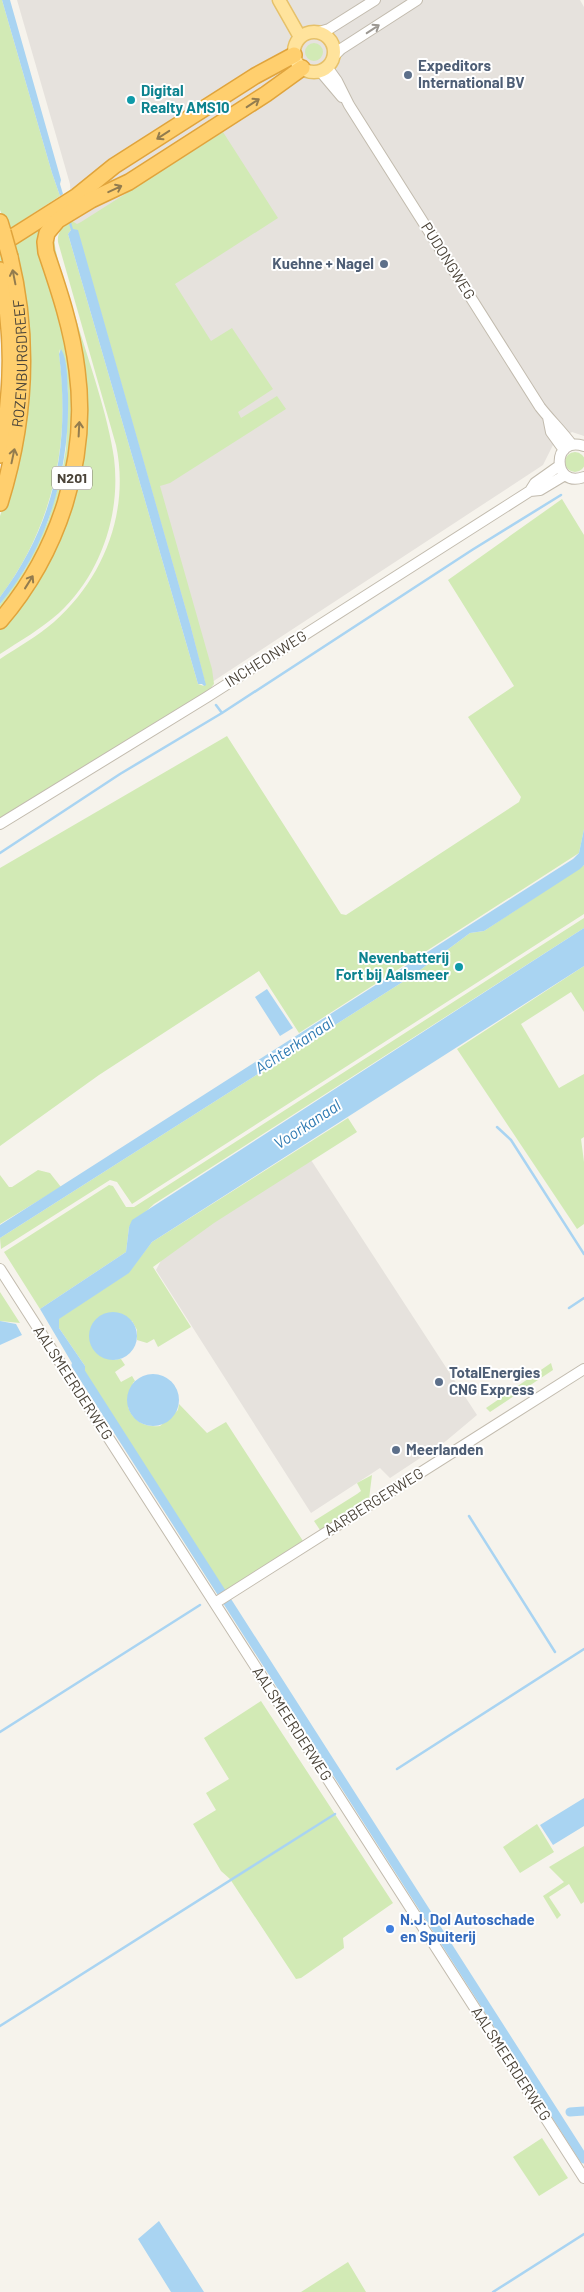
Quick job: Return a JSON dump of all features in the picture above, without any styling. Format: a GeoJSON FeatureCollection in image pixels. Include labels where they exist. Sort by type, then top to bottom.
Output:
{"type":"FeatureCollection","features":[{"type":"Feature","properties":{"kind":"highway","name":"N201"},"geometry":{"type":"LineString","coordinates":[[0,621],[24,590],[45,555],[61,518],[75,465],[80,415],[77,371],[70,329],[45,242],[47,233],[53,225],[90,200],[129,182],[266,94],[298,62]]}},
{"type":"Feature","properties":{"kind":"highway"},"geometry":{"type":"LineString","coordinates":[[1,233],[82,193],[117,164],[255,76],[298,62]]}},
{"type":"Feature","properties":{"kind":"highway","name":"ROZENBURGDREEF"},"geometry":{"type":"LineString","coordinates":[[0,503],[18,430],[23,372],[20,313],[10,257],[1,233]]}},
{"type":"Feature","properties":{"kind":"highway","name":"ROZENBURGDREEF"},"geometry":{"type":"LineString","coordinates":[[0,270],[8,316],[10,358],[8,403],[0,455]]}},
{"type":"Feature","properties":{"kind":"main road"},"geometry":{"type":"LineString","coordinates":[[279,0],[308,34],[325,35],[333,44],[327,65],[314,72],[298,62],[294,48],[308,34]]}},
{"type":"Feature","properties":{"kind":"street"},"geometry":{"type":"LineString","coordinates":[[308,34],[329,29],[375,0]]}},
{"type":"Feature","properties":{"kind":"street"},"geometry":{"type":"LineString","coordinates":[[327,65],[341,49],[417,0]]}},
{"type":"Feature","properties":{"kind":"street","name":"PUDONGWEG"},"geometry":{"type":"LineString","coordinates":[[327,65],[349,105],[548,417],[559,426],[568,448]]}},
{"type":"Feature","properties":{"kind":"street"},"geometry":{"type":"LineString","coordinates":[[584,446],[568,448],[559,460],[559,466],[565,475],[576,479],[584,477]]}},
{"type":"Feature","properties":{"kind":"street","name":"INCHEONWEG"},"geometry":{"type":"LineString","coordinates":[[0,824],[207,697],[530,491],[540,479],[559,466]]}},
{"type":"Feature","properties":{"kind":"street","name":"INCHEONWEG"},"geometry":{"type":"LineString","coordinates":[[530,491],[540,490],[565,475]]}},
{"type":"Feature","properties":{"kind":"street","name":"AALSMEERDERWEG"},"geometry":{"type":"LineString","coordinates":[[0,1269],[221,1599],[584,2178]]}},
{"type":"Feature","properties":{"kind":"street","name":"AARBERGERWEG"},"geometry":{"type":"LineString","coordinates":[[221,1599],[584,1368]]}},
{"type":"Feature","properties":{"kind":"shaded area"},"geometry":{"type":"Polygon","coordinates":[[[17,0],[580,0],[584,7],[584,436],[572,432],[554,443],[543,465],[209,684],[204,679],[146,471],[73,229],[70,184],[17,0]]]}},
{"type":"Feature","properties":{"kind":"shaded area"},"geometry":{"type":"Polygon","coordinates":[[[311,1160],[477,1415],[446,1441],[390,1478],[380,1468],[311,1513],[156,1270],[165,1253],[311,1160]]]}},
{"type":"Feature","properties":{"kind":"green space"},"geometry":{"type":"Polygon","coordinates":[[[0,0],[2,0],[60,196],[0,235],[4,220],[0,210],[0,0]]]}},
{"type":"Feature","properties":{"kind":"green space"},"geometry":{"type":"Polygon","coordinates":[[[310,43],[318,43],[323,48],[321,59],[310,61],[305,56],[305,48],[310,43]]]}},
{"type":"Feature","properties":{"kind":"green space"},"geometry":{"type":"Polygon","coordinates":[[[223,132],[278,218],[175,284],[211,341],[232,328],[273,389],[238,412],[241,418],[277,396],[286,409],[170,483],[160,486],[212,669],[214,684],[209,690],[0,819],[0,659],[35,637],[72,604],[87,585],[99,564],[109,542],[116,518],[119,470],[116,445],[58,242],[58,235],[63,227],[72,221],[77,224],[223,132]],[[71,230],[68,234],[198,684],[204,686],[205,682],[190,624],[78,232],[71,230]]]}},
{"type":"Feature","properties":{"kind":"green space"},"geometry":{"type":"Polygon","coordinates":[[[63,208],[48,225],[77,411],[58,519],[0,617],[0,604],[25,569],[48,521],[62,473],[66,448],[68,398],[66,369],[60,349],[62,419],[60,450],[54,481],[46,511],[34,541],[19,569],[0,597],[0,516],[3,507],[15,253],[0,263],[0,248],[63,208]]]}},
{"type":"Feature","properties":{"kind":"green space"},"geometry":{"type":"Polygon","coordinates":[[[54,235],[59,265],[98,388],[111,441],[114,458],[114,500],[111,521],[97,562],[74,597],[45,624],[0,654],[0,625],[37,575],[82,427],[49,251],[54,235]]]}},
{"type":"Feature","properties":{"kind":"green space"},"geometry":{"type":"Polygon","coordinates":[[[575,452],[582,455],[585,462],[582,469],[575,472],[568,469],[565,462],[568,455],[575,452]]]}},
{"type":"Feature","properties":{"kind":"green space"},"geometry":{"type":"Polygon","coordinates":[[[562,499],[584,535],[584,829],[579,853],[299,1033],[259,971],[99,1075],[0,1146],[0,868],[227,736],[341,914],[346,915],[519,802],[521,797],[468,717],[514,686],[448,580],[562,499]]]}},
{"type":"Feature","properties":{"kind":"green space"},"geometry":{"type":"Polygon","coordinates":[[[584,865],[584,914],[132,1204],[117,1182],[110,1180],[1,1249],[0,1238],[412,976],[470,933],[484,931],[584,865]]]}},
{"type":"Feature","properties":{"kind":"green space"},"geometry":{"type":"Polygon","coordinates":[[[584,918],[584,928],[154,1204],[129,1227],[126,1252],[40,1309],[4,1252],[109,1185],[113,1186],[126,1207],[134,1207],[584,918]]]}},
{"type":"Feature","properties":{"kind":"green space"},"geometry":{"type":"Polygon","coordinates":[[[584,966],[584,1012],[571,992],[521,1024],[559,1088],[584,1074],[584,1137],[581,1139],[584,1162],[584,1224],[577,1229],[457,1049],[584,966]]]}},
{"type":"Feature","properties":{"kind":"green space"},"geometry":{"type":"Polygon","coordinates":[[[348,1118],[357,1132],[214,1223],[153,1267],[191,1327],[158,1347],[154,1339],[147,1343],[137,1340],[137,1330],[132,1321],[94,1322],[91,1329],[91,1344],[95,1350],[106,1358],[121,1359],[125,1365],[115,1372],[121,1382],[132,1376],[135,1381],[128,1407],[136,1420],[149,1426],[160,1426],[178,1410],[179,1404],[207,1433],[226,1422],[303,1541],[218,1595],[150,1488],[95,1395],[79,1375],[85,1373],[85,1366],[59,1328],[58,1319],[128,1273],[152,1242],[348,1118]]]}},
{"type":"Feature","properties":{"kind":"green space"},"geometry":{"type":"Polygon","coordinates":[[[38,1170],[50,1173],[61,1187],[0,1224],[0,1175],[9,1187],[12,1187],[38,1170]]]}},
{"type":"Feature","properties":{"kind":"green space"},"geometry":{"type":"Polygon","coordinates":[[[0,1292],[20,1323],[0,1321],[0,1292]]]}},
{"type":"Feature","properties":{"kind":"green space"},"geometry":{"type":"Polygon","coordinates":[[[551,1363],[553,1370],[490,1412],[486,1408],[551,1363]]]}},
{"type":"Feature","properties":{"kind":"green space"},"geometry":{"type":"Polygon","coordinates":[[[372,1475],[369,1499],[320,1530],[314,1521],[361,1491],[357,1483],[372,1475]]]}},
{"type":"Feature","properties":{"kind":"green space"},"geometry":{"type":"Polygon","coordinates":[[[261,1701],[393,1903],[343,1938],[344,1948],[301,1978],[296,1979],[230,1879],[221,1871],[193,1824],[216,1810],[206,1793],[229,1779],[204,1738],[261,1701]]]}},
{"type":"Feature","properties":{"kind":"green space"},"geometry":{"type":"Polygon","coordinates":[[[537,1824],[554,1852],[520,1873],[503,1847],[537,1824]]]}},
{"type":"Feature","properties":{"kind":"green space"},"geometry":{"type":"Polygon","coordinates":[[[584,1846],[584,1902],[581,1904],[569,1884],[549,1897],[561,1915],[557,1919],[543,1896],[564,1882],[549,1867],[584,1846]]]}},
{"type":"Feature","properties":{"kind":"green space"},"geometry":{"type":"Polygon","coordinates":[[[542,2138],[568,2178],[539,2196],[513,2157],[542,2138]]]}},
{"type":"Feature","properties":{"kind":"green space"},"geometry":{"type":"Polygon","coordinates":[[[348,2262],[366,2292],[301,2292],[348,2262]]]}},
{"type":"Feature","properties":{"kind":"water"},"geometry":{"type":"Polygon","coordinates":[[[2,0],[10,0],[61,180],[60,184],[63,194],[60,196],[52,173],[2,0]]]}},
{"type":"Feature","properties":{"kind":"water"},"geometry":{"type":"Polygon","coordinates":[[[71,222],[73,229],[78,230],[190,624],[206,685],[204,686],[198,684],[68,234],[71,230],[69,224],[71,222]]]}},
{"type":"Feature","properties":{"kind":"water"},"geometry":{"type":"Polygon","coordinates":[[[61,349],[66,365],[68,422],[60,478],[44,532],[32,557],[0,604],[0,597],[19,569],[34,540],[46,511],[55,481],[60,451],[62,419],[59,354],[61,349]]]}},
{"type":"Feature","properties":{"kind":"water","name":"Achterkanaal"},"geometry":{"type":"Polygon","coordinates":[[[584,829],[584,865],[580,869],[484,931],[470,933],[412,976],[0,1238],[0,1225],[573,859],[579,853],[584,829]]]}},
{"type":"Feature","properties":{"kind":"water","name":"Voorkanaal"},"geometry":{"type":"Polygon","coordinates":[[[584,928],[584,966],[152,1242],[129,1273],[59,1319],[59,1328],[85,1366],[85,1373],[79,1375],[40,1309],[126,1252],[129,1227],[132,1220],[584,928]]]}},
{"type":"Feature","properties":{"kind":"water"},"geometry":{"type":"Polygon","coordinates":[[[267,989],[293,1028],[280,1036],[255,997],[267,989]]]}},
{"type":"Feature","properties":{"kind":"water"},"geometry":{"type":"Polygon","coordinates":[[[108,1312],[118,1312],[130,1319],[137,1331],[137,1341],[130,1353],[118,1360],[108,1360],[100,1356],[93,1349],[89,1341],[89,1331],[93,1323],[100,1316],[108,1312]]]}},
{"type":"Feature","properties":{"kind":"water"},"geometry":{"type":"Polygon","coordinates":[[[0,1321],[16,1324],[22,1335],[0,1345],[0,1321]]]}},
{"type":"Feature","properties":{"kind":"water"},"geometry":{"type":"Polygon","coordinates":[[[148,1374],[158,1374],[172,1381],[179,1395],[179,1405],[172,1419],[158,1426],[148,1426],[138,1422],[131,1415],[127,1405],[127,1395],[131,1385],[138,1378],[148,1374]]]}},
{"type":"Feature","properties":{"kind":"water"},"geometry":{"type":"Polygon","coordinates":[[[584,1798],[584,1826],[553,1845],[540,1825],[584,1798]]]}},
{"type":"Feature","properties":{"kind":"water"},"geometry":{"type":"Polygon","coordinates":[[[159,2221],[204,2292],[171,2292],[138,2239],[159,2221]]]}},
{"type":"Feature","properties":{"kind":"waterway"},"geometry":{"type":"LineString","coordinates":[[0,853],[120,774],[222,713],[472,550],[561,495]]}},
{"type":"Feature","properties":{"kind":"waterway"},"geometry":{"type":"LineString","coordinates":[[216,705],[222,713]]}},
{"type":"Feature","properties":{"kind":"waterway"},"geometry":{"type":"LineString","coordinates":[[497,1127],[511,1140],[584,1254]]}},
{"type":"Feature","properties":{"kind":"waterway"},"geometry":{"type":"LineString","coordinates":[[569,1308],[584,1298]]}},
{"type":"Feature","properties":{"kind":"waterway"},"geometry":{"type":"LineString","coordinates":[[76,1365],[584,2159]]}},
{"type":"Feature","properties":{"kind":"waterway"},"geometry":{"type":"LineString","coordinates":[[469,1516],[555,1652]]}},
{"type":"Feature","properties":{"kind":"waterway"},"geometry":{"type":"LineString","coordinates":[[0,1732],[200,1605]]}},
{"type":"Feature","properties":{"kind":"waterway"},"geometry":{"type":"LineString","coordinates":[[397,1769],[584,1649]]}},
{"type":"Feature","properties":{"kind":"waterway"},"geometry":{"type":"LineString","coordinates":[[0,2026],[335,1814]]}},
{"type":"Feature","properties":{"kind":"waterway"},"geometry":{"type":"LineString","coordinates":[[570,2112],[584,2111]]}},
{"type":"Feature","properties":{"kind":"waterway"},"geometry":{"type":"LineString","coordinates":[[493,2292],[584,2234]]}},
{"type":"Feature","properties":{"kind":"place","name":"Expeditors International BV"},"geometry":{"type":"Point","coordinates":[408,75]}},
{"type":"Feature","properties":{"kind":"place","name":"Digital Realty AMS10"},"geometry":{"type":"Point","coordinates":[131,100]}},
{"type":"Feature","properties":{"kind":"place","name":"Kuehne + Nagel"},"geometry":{"type":"Point","coordinates":[384,264]}},
{"type":"Feature","properties":{"kind":"place","name":"Nevenbatterij Fort bij Aalsmeer"},"geometry":{"type":"Point","coordinates":[459,967]}},
{"type":"Feature","properties":{"kind":"place","name":"TotalEnergies CNG Express"},"geometry":{"type":"Point","coordinates":[439,1382]}},
{"type":"Feature","properties":{"kind":"place","name":"Meerlanden"},"geometry":{"type":"Point","coordinates":[396,1450]}},
{"type":"Feature","properties":{"kind":"place","name":"N.J. Dol Autoschade en Spuiterij"},"geometry":{"type":"Point","coordinates":[390,1929]}}]}
